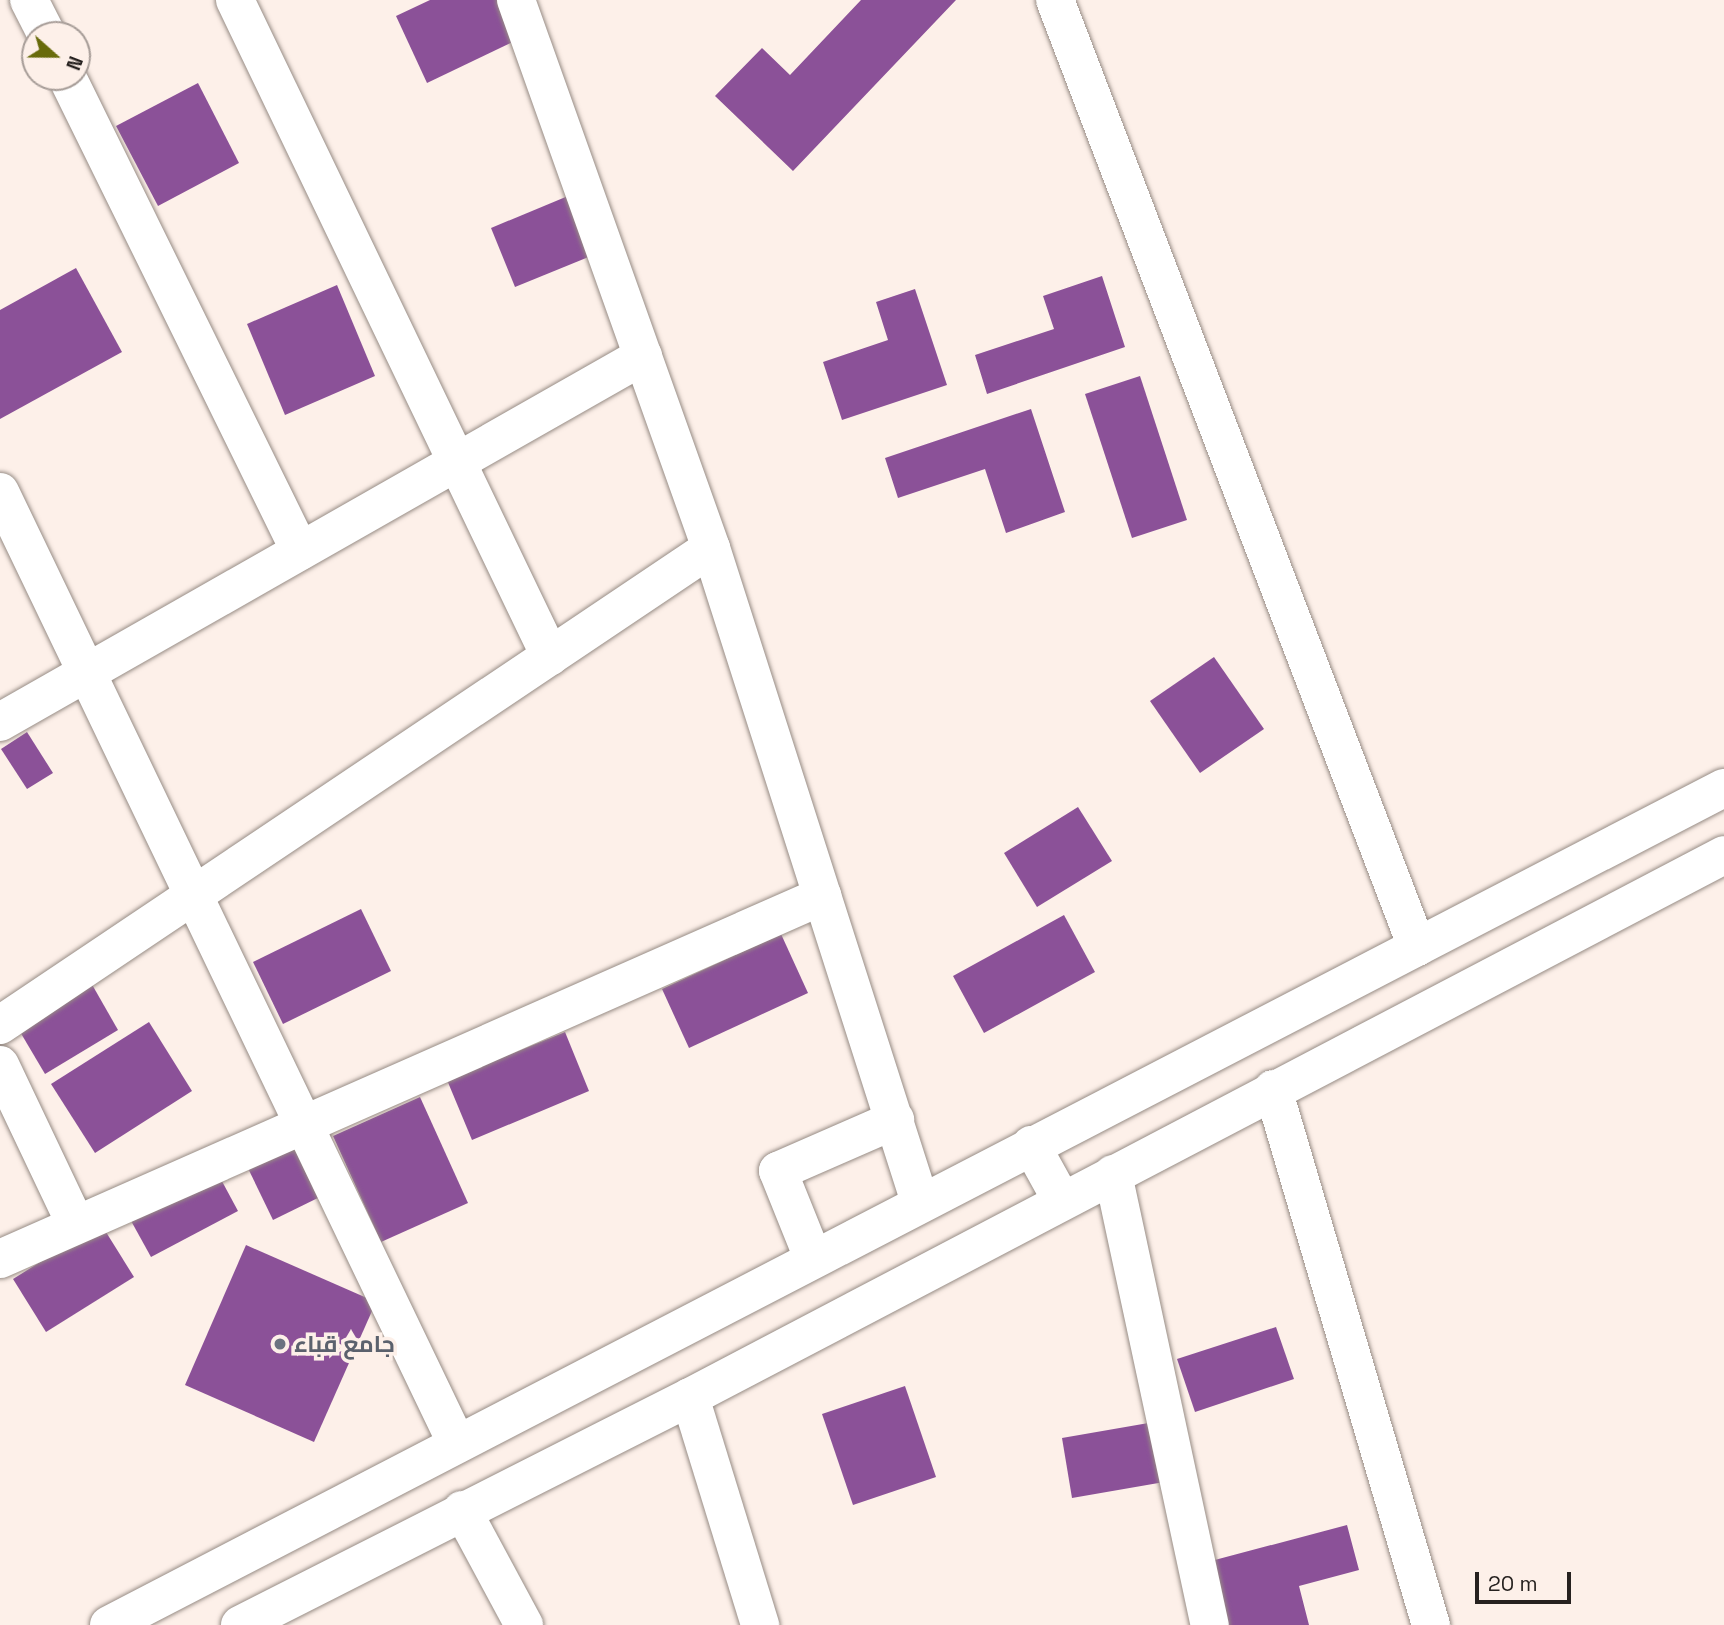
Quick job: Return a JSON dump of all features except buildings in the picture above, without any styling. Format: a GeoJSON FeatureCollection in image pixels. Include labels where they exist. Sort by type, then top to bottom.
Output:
{"type":"FeatureCollection","features":[{"type":"Feature","properties":{"kind":"street"},"geometry":{"type":"LineString","coordinates":[[0,15],[28,0],[39,21]]}},
{"type":"Feature","properties":{"kind":"street"},"geometry":{"type":"LineString","coordinates":[[236,0],[550,656]]}},
{"type":"Feature","properties":{"kind":"street"},"geometry":{"type":"LineString","coordinates":[[516,0],[710,548],[920,1202]]}},
{"type":"Feature","properties":{"kind":"street"},"geometry":{"type":"LineString","coordinates":[[1055,0],[1417,947]]}},
{"type":"Feature","properties":{"kind":"street"},"geometry":{"type":"LineString","coordinates":[[74,91],[300,551]]}},
{"type":"Feature","properties":{"kind":"street"},"geometry":{"type":"LineString","coordinates":[[0,722],[643,356]]}},
{"type":"Feature","properties":{"kind":"street"},"geometry":{"type":"LineString","coordinates":[[0,492],[457,1444]]}},
{"type":"Feature","properties":{"kind":"street"},"geometry":{"type":"LineString","coordinates":[[0,1025],[710,548]]}},
{"type":"Feature","properties":{"kind":"street"},"geometry":{"type":"LineString","coordinates":[[109,1625],[920,1202],[1724,789]]}},
{"type":"Feature","properties":{"kind":"street"},"geometry":{"type":"LineString","coordinates":[[240,1625],[690,1397],[1273,1089],[1724,855]]}},
{"type":"Feature","properties":{"kind":"street"},"geometry":{"type":"LineString","coordinates":[[0,1259],[822,896]]}},
{"type":"Feature","properties":{"kind":"street"},"geometry":{"type":"LineString","coordinates":[[0,1065],[76,1225]]}},
{"type":"Feature","properties":{"kind":"street"},"geometry":{"type":"LineString","coordinates":[[1273,1089],[1431,1625]]}},
{"type":"Feature","properties":{"kind":"street"},"geometry":{"type":"LineString","coordinates":[[813,1258],[778,1171],[895,1120]]}},
{"type":"Feature","properties":{"kind":"street"},"geometry":{"type":"LineString","coordinates":[[1031,1145],[1062,1200]]}},
{"type":"Feature","properties":{"kind":"street"},"geometry":{"type":"LineString","coordinates":[[1113,1174],[1210,1625]]}},
{"type":"Feature","properties":{"kind":"street"},"geometry":{"type":"LineString","coordinates":[[690,1397],[760,1625]]}},
{"type":"Feature","properties":{"kind":"street"},"geometry":{"type":"LineString","coordinates":[[463,1510],[523,1625]]}},
{"type":"Feature","properties":{"kind":"place","name":"جامع قباء"},"geometry":{"type":"Point","coordinates":[280,1344]}}]}
